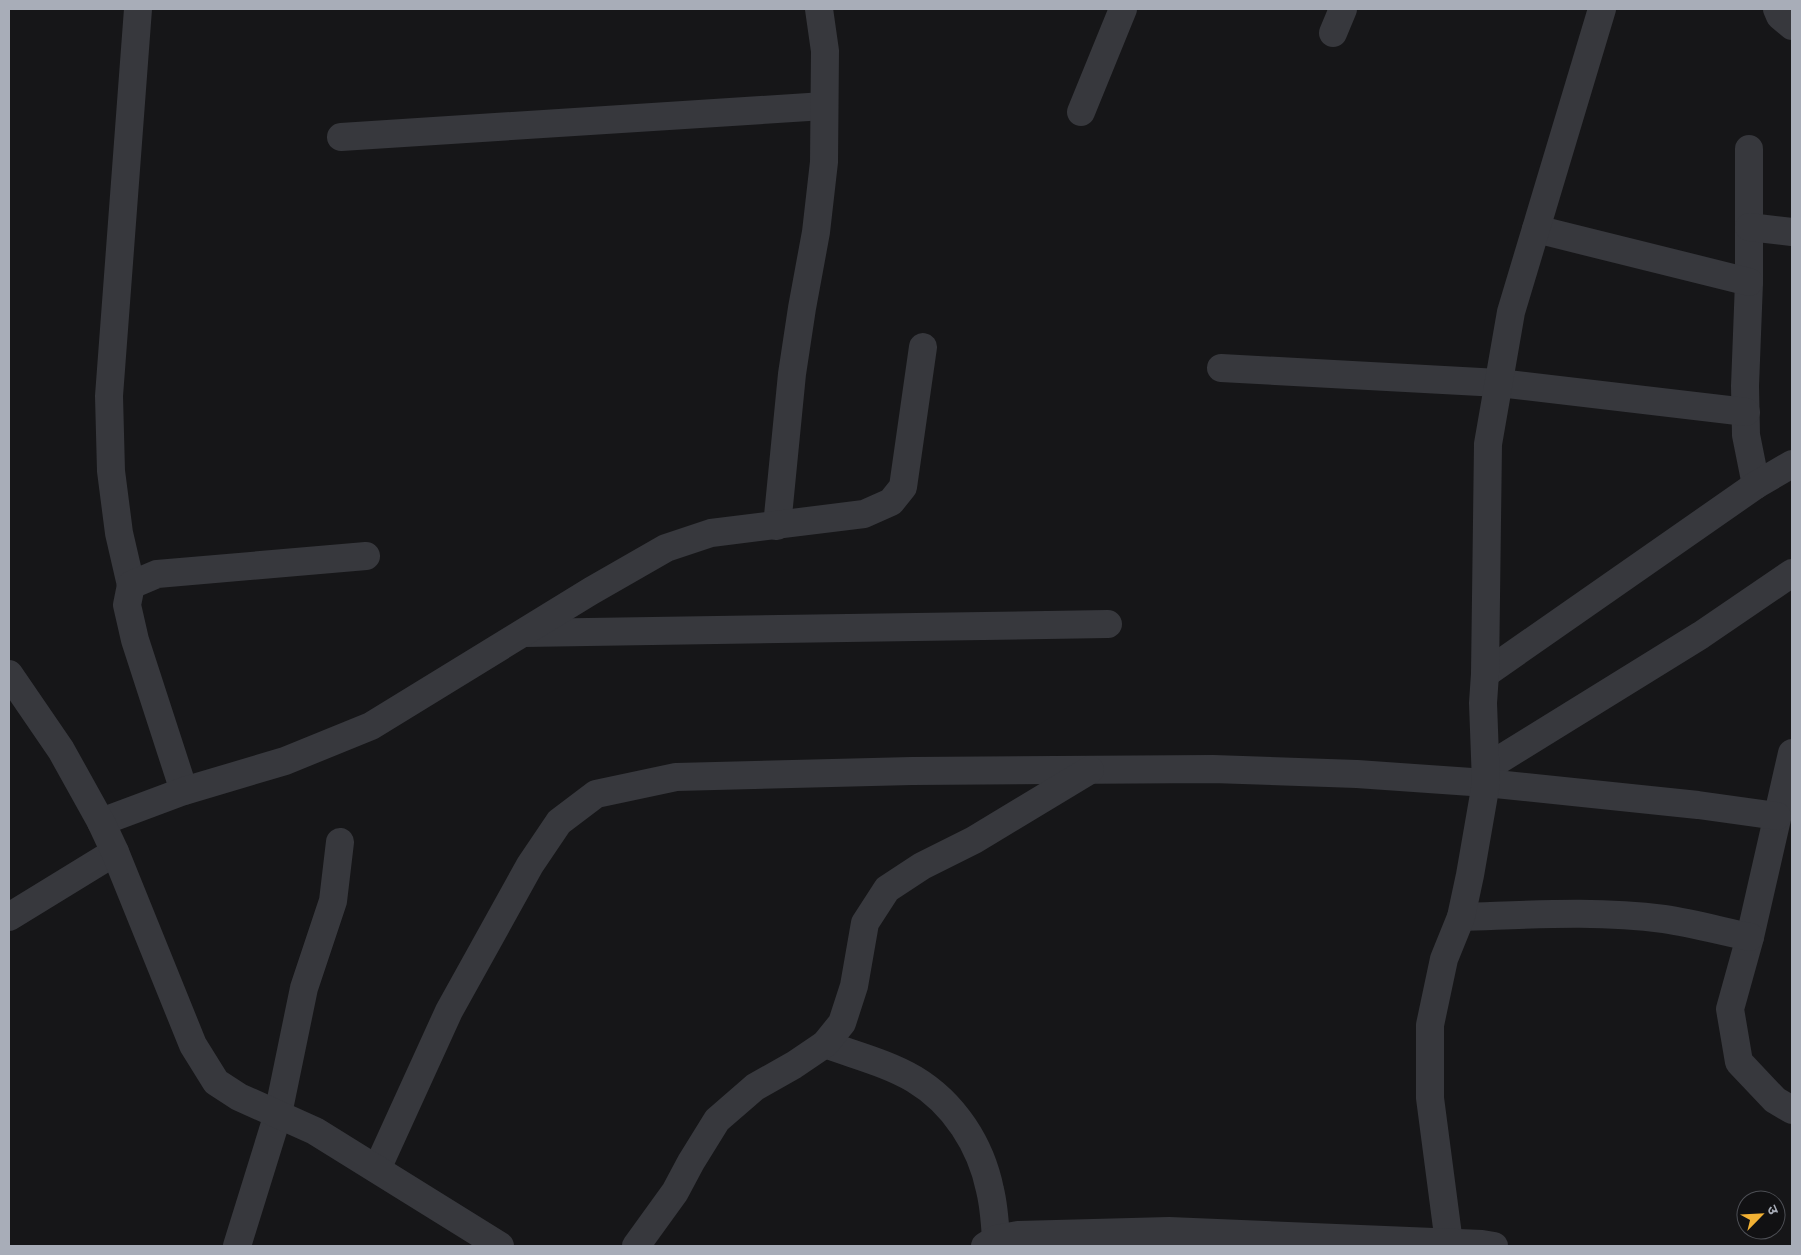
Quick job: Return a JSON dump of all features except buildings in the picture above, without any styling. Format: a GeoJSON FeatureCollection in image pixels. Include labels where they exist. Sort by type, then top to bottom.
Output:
{"type":"FeatureCollection","features":[{"type":"Feature","properties":{"kind":"street"},"geometry":{"type":"LineString","coordinates":[[138,9],[109,396],[111,471],[119,533],[131,585],[127,605],[135,640],[184,791]]}},
{"type":"Feature","properties":{"kind":"street"},"geometry":{"type":"LineString","coordinates":[[777,526],[792,374],[816,232],[824,162],[825,51],[819,9]]}},
{"type":"Feature","properties":{"kind":"street"},"geometry":{"type":"LineString","coordinates":[[1081,112],[1123,9]]}},
{"type":"Feature","properties":{"kind":"street"},"geometry":{"type":"LineString","coordinates":[[1333,34],[1343,9]]}},
{"type":"Feature","properties":{"kind":"street"},"geometry":{"type":"LineString","coordinates":[[1449,1243],[1430,1098],[1430,1025],[1444,959],[1460,917],[1470,875],[1486,768],[1483,703],[1488,444],[1511,312],[1602,9]]}},
{"type":"Feature","properties":{"kind":"street"},"geometry":{"type":"LineString","coordinates":[[1777,9],[1780,16],[1792,26]]}},
{"type":"Feature","properties":{"kind":"street"},"geometry":{"type":"LineString","coordinates":[[341,137],[824,106]]}},
{"type":"Feature","properties":{"kind":"street"},"geometry":{"type":"LineString","coordinates":[[1749,149],[1746,435],[1756,485]]}},
{"type":"Feature","properties":{"kind":"street"},"geometry":{"type":"LineString","coordinates":[[1749,228],[1792,232]]}},
{"type":"Feature","properties":{"kind":"street"},"geometry":{"type":"LineString","coordinates":[[1536,229],[1749,282]]}},
{"type":"Feature","properties":{"kind":"street"},"geometry":{"type":"LineString","coordinates":[[101,822],[184,791],[285,761],[371,726],[522,633],[666,548],[711,533],[864,514],[891,502],[903,487],[923,347]]}},
{"type":"Feature","properties":{"kind":"street"},"geometry":{"type":"LineString","coordinates":[[1221,368],[1499,383],[1746,412]]}},
{"type":"Feature","properties":{"kind":"street"},"geometry":{"type":"LineString","coordinates":[[1485,674],[1756,485],[1792,464]]}},
{"type":"Feature","properties":{"kind":"street"},"geometry":{"type":"LineString","coordinates":[[131,585],[157,574],[366,556]]}},
{"type":"Feature","properties":{"kind":"street"},"geometry":{"type":"LineString","coordinates":[[1486,768],[1701,634],[1792,573]]}},
{"type":"Feature","properties":{"kind":"street"},"geometry":{"type":"LineString","coordinates":[[522,633],[1108,624]]}},
{"type":"Feature","properties":{"kind":"street"},"geometry":{"type":"LineString","coordinates":[[9,674],[60,750],[101,822],[115,852],[193,1045],[216,1082],[239,1097],[315,1131],[500,1246]]}},
{"type":"Feature","properties":{"kind":"street"},"geometry":{"type":"LineString","coordinates":[[1792,753],[1750,937],[1730,1009],[1739,1062],[1775,1100],[1792,1110]]}},
{"type":"Feature","properties":{"kind":"street"},"geometry":{"type":"LineString","coordinates":[[376,1169],[449,1011],[530,865],[559,822],[596,794],[676,777],[912,771],[1213,769],[1357,774],[1486,768],[1698,805],[1777,816]]}},
{"type":"Feature","properties":{"kind":"street"},"geometry":{"type":"LineString","coordinates":[[636,1246],[675,1192],[717,1120],[755,1086],[794,1065],[825,1044],[842,1023],[854,986],[865,923],[887,889],[922,866],[974,840],[1091,770]]}},
{"type":"Feature","properties":{"kind":"street"},"geometry":{"type":"LineString","coordinates":[[237,1246],[278,1114],[304,988],[333,901],[340,842]]}},
{"type":"Feature","properties":{"kind":"street"},"geometry":{"type":"LineString","coordinates":[[9,917],[115,852]]}},
{"type":"Feature","properties":{"kind":"street"},"geometry":{"type":"LineString","coordinates":[[1460,917],[1554,914],[1619,915],[1665,920],[1750,937]]}},
{"type":"Feature","properties":{"kind":"street"},"geometry":{"type":"LineString","coordinates":[[825,1044],[914,1079],[941,1100],[966,1127],[982,1160],[990,1190],[991,1243],[1018,1235],[1169,1231],[1296,1241],[1449,1243],[1494,1246]]}}]}
